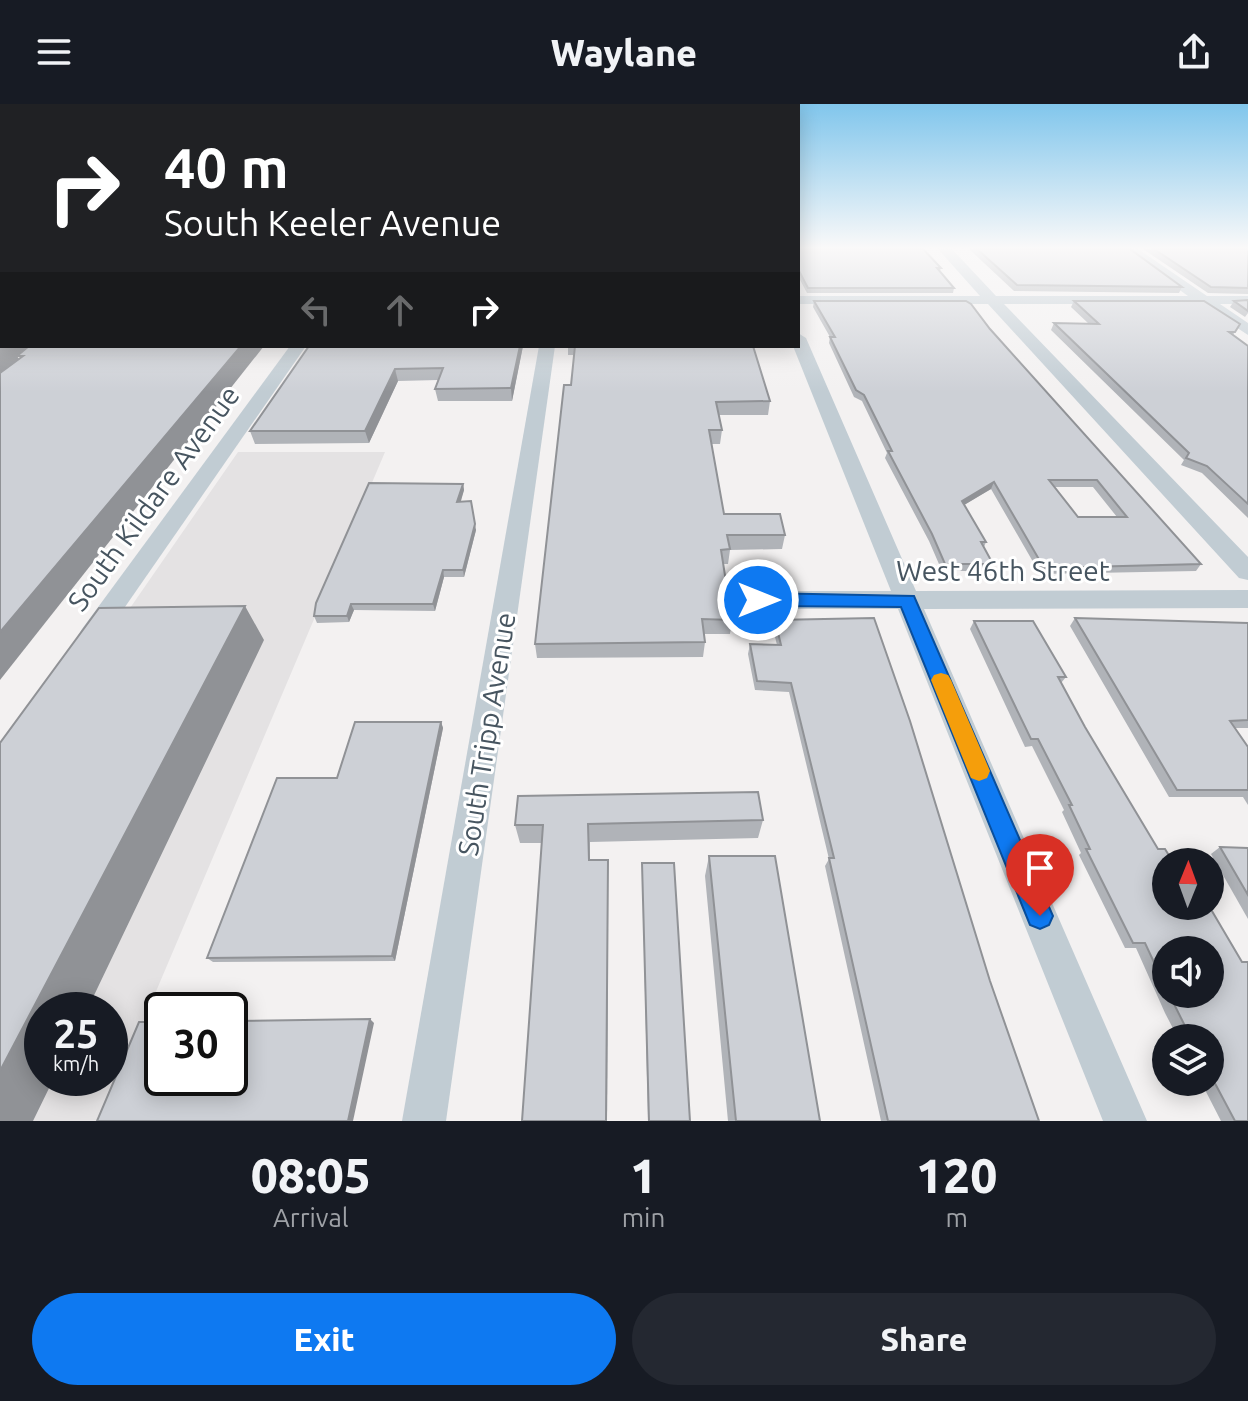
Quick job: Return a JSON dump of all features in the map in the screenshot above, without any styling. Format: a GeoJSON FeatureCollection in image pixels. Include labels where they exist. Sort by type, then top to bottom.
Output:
{"type":"FeatureCollection","features":[{"type":"Feature","properties":{"kind":"street"},"geometry":{"type":"LineString","coordinates":[[988,296],[1248,572]]}},
{"type":"Feature","properties":{"kind":"street"},"geometry":{"type":"LineString","coordinates":[[1199,296],[1248,330]]}},
{"type":"Feature","properties":{"kind":"street"},"geometry":{"type":"LineString","coordinates":[[800,300],[1248,300]]}},
{"type":"Feature","properties":{"kind":"street"},"geometry":{"type":"LineString","coordinates":[[800,343],[1125,1121]]}},
{"type":"Feature","properties":{"kind":"street","name":"South Kildare Avenue"},"geometry":{"type":"LineString","coordinates":[[80,651],[297,348]]}},
{"type":"Feature","properties":{"kind":"street","name":"South Tripp Avenue"},"geometry":{"type":"LineString","coordinates":[[424,1121],[547,348]]}},
{"type":"Feature","properties":{"kind":"street","name":"West 46th Street"},"geometry":{"type":"LineString","coordinates":[[758,600],[1248,599]]}},
{"type":"Feature","properties":{"kind":"shaded area"},"geometry":{"type":"Polygon","coordinates":[[[238,452],[385,452],[156,992],[144,992],[144,1020],[128,1057],[128,992],[24,992],[24,1096],[112,1096],[101,1121],[0,1121],[0,796],[238,452]]]}},
{"type":"Feature","properties":{"kind":"building"},"geometry":{"type":"Polygon","coordinates":[[[1248,300],[1248,311],[1234,301],[1248,300]]]}},
{"type":"Feature","properties":{"kind":"building"},"geometry":{"type":"Polygon","coordinates":[[[814,301],[966,301],[971,304],[1201,564],[1044,568],[994,482],[962,501],[986,542],[981,542],[993,564],[945,564],[888,451],[892,451],[864,395],[856,390],[830,337],[835,337],[814,301]],[[1049,480],[1078,517],[1127,517],[1097,480],[1049,480]]]}},
{"type":"Feature","properties":{"kind":"building"},"geometry":{"type":"Polygon","coordinates":[[[1074,301],[1204,301],[1240,324],[1235,332],[1229,332],[1248,346],[1248,504],[1207,466],[1186,458],[1189,453],[1054,323],[1099,324],[1074,301]]]}},
{"type":"Feature","properties":{"kind":"building"},"geometry":{"type":"Polygon","coordinates":[[[27,348],[239,348],[0,632],[0,373],[23,356],[17,356],[27,348]]]}},
{"type":"Feature","properties":{"kind":"building"},"geometry":{"type":"Polygon","coordinates":[[[308,348],[520,348],[511,388],[435,389],[443,368],[395,369],[365,431],[250,431],[308,348]]]}},
{"type":"Feature","properties":{"kind":"building"},"geometry":{"type":"Polygon","coordinates":[[[575,348],[754,348],[770,401],[716,402],[722,430],[709,430],[724,514],[780,514],[785,535],[727,535],[730,549],[721,550],[732,620],[702,619],[705,642],[535,644],[564,385],[571,385],[575,348]]]}},
{"type":"Feature","properties":{"kind":"building"},"geometry":{"type":"Polygon","coordinates":[[[369,483],[463,484],[457,502],[471,501],[475,524],[463,570],[443,570],[433,604],[351,604],[347,616],[314,616],[316,603],[369,483]]]}},
{"type":"Feature","properties":{"kind":"building"},"geometry":{"type":"Polygon","coordinates":[[[245,606],[42,992],[24,992],[24,1025],[0,1071],[0,743],[99,608],[245,606]]]}},
{"type":"Feature","properties":{"kind":"building"},"geometry":{"type":"Polygon","coordinates":[[[874,618],[910,721],[990,981],[1039,1121],[888,1121],[829,858],[834,858],[791,683],[757,681],[750,644],[781,645],[775,620],[874,618]]]}},
{"type":"Feature","properties":{"kind":"building"},"geometry":{"type":"Polygon","coordinates":[[[1075,618],[1248,623],[1248,720],[1230,721],[1248,747],[1248,790],[1177,790],[1075,618]]]}},
{"type":"Feature","properties":{"kind":"building"},"geometry":{"type":"Polygon","coordinates":[[[974,621],[1033,621],[1066,677],[1058,677],[1085,727],[1157,848],[1152,848],[1152,920],[1217,920],[1242,962],[1248,962],[1248,1121],[1235,1121],[1222,1096],[1224,1024],[1184,1024],[1176,1008],[1224,1008],[1224,936],[1152,936],[1152,958],[1145,943],[1133,943],[1086,849],[1090,849],[1069,805],[1072,805],[1038,739],[1031,739],[974,621]]]}},
{"type":"Feature","properties":{"kind":"building"},"geometry":{"type":"Polygon","coordinates":[[[355,722],[441,722],[392,956],[207,958],[277,778],[337,778],[355,722]]]}},
{"type":"Feature","properties":{"kind":"building"},"geometry":{"type":"Polygon","coordinates":[[[758,792],[763,820],[588,824],[589,860],[608,860],[606,1121],[522,1121],[543,825],[515,825],[518,796],[758,792]]]}},
{"type":"Feature","properties":{"kind":"building"},"geometry":{"type":"Polygon","coordinates":[[[1220,847],[1248,848],[1248,895],[1224,854],[1224,848],[1220,847]]]}},
{"type":"Feature","properties":{"kind":"building"},"geometry":{"type":"Polygon","coordinates":[[[709,856],[775,856],[820,1121],[736,1121],[709,856]]]}},
{"type":"Feature","properties":{"kind":"building"},"geometry":{"type":"Polygon","coordinates":[[[642,863],[674,863],[690,1121],[649,1121],[642,863]]]}},
{"type":"Feature","properties":{"kind":"building"},"geometry":{"type":"Polygon","coordinates":[[[370,1019],[348,1121],[97,1121],[108,1096],[128,1096],[128,1048],[139,1022],[144,1022],[144,1096],[248,1096],[248,1021],[370,1019]]]}},
{"type":"Feature","properties":{"kind":"slow traffic"},"geometry":{"type":"LineString","coordinates":[[941,680],[979,771]]}},
{"type":"Feature","properties":{"kind":"route"},"geometry":{"type":"LineString","coordinates":[[758,600],[908,600],[1040,916]]}}]}
